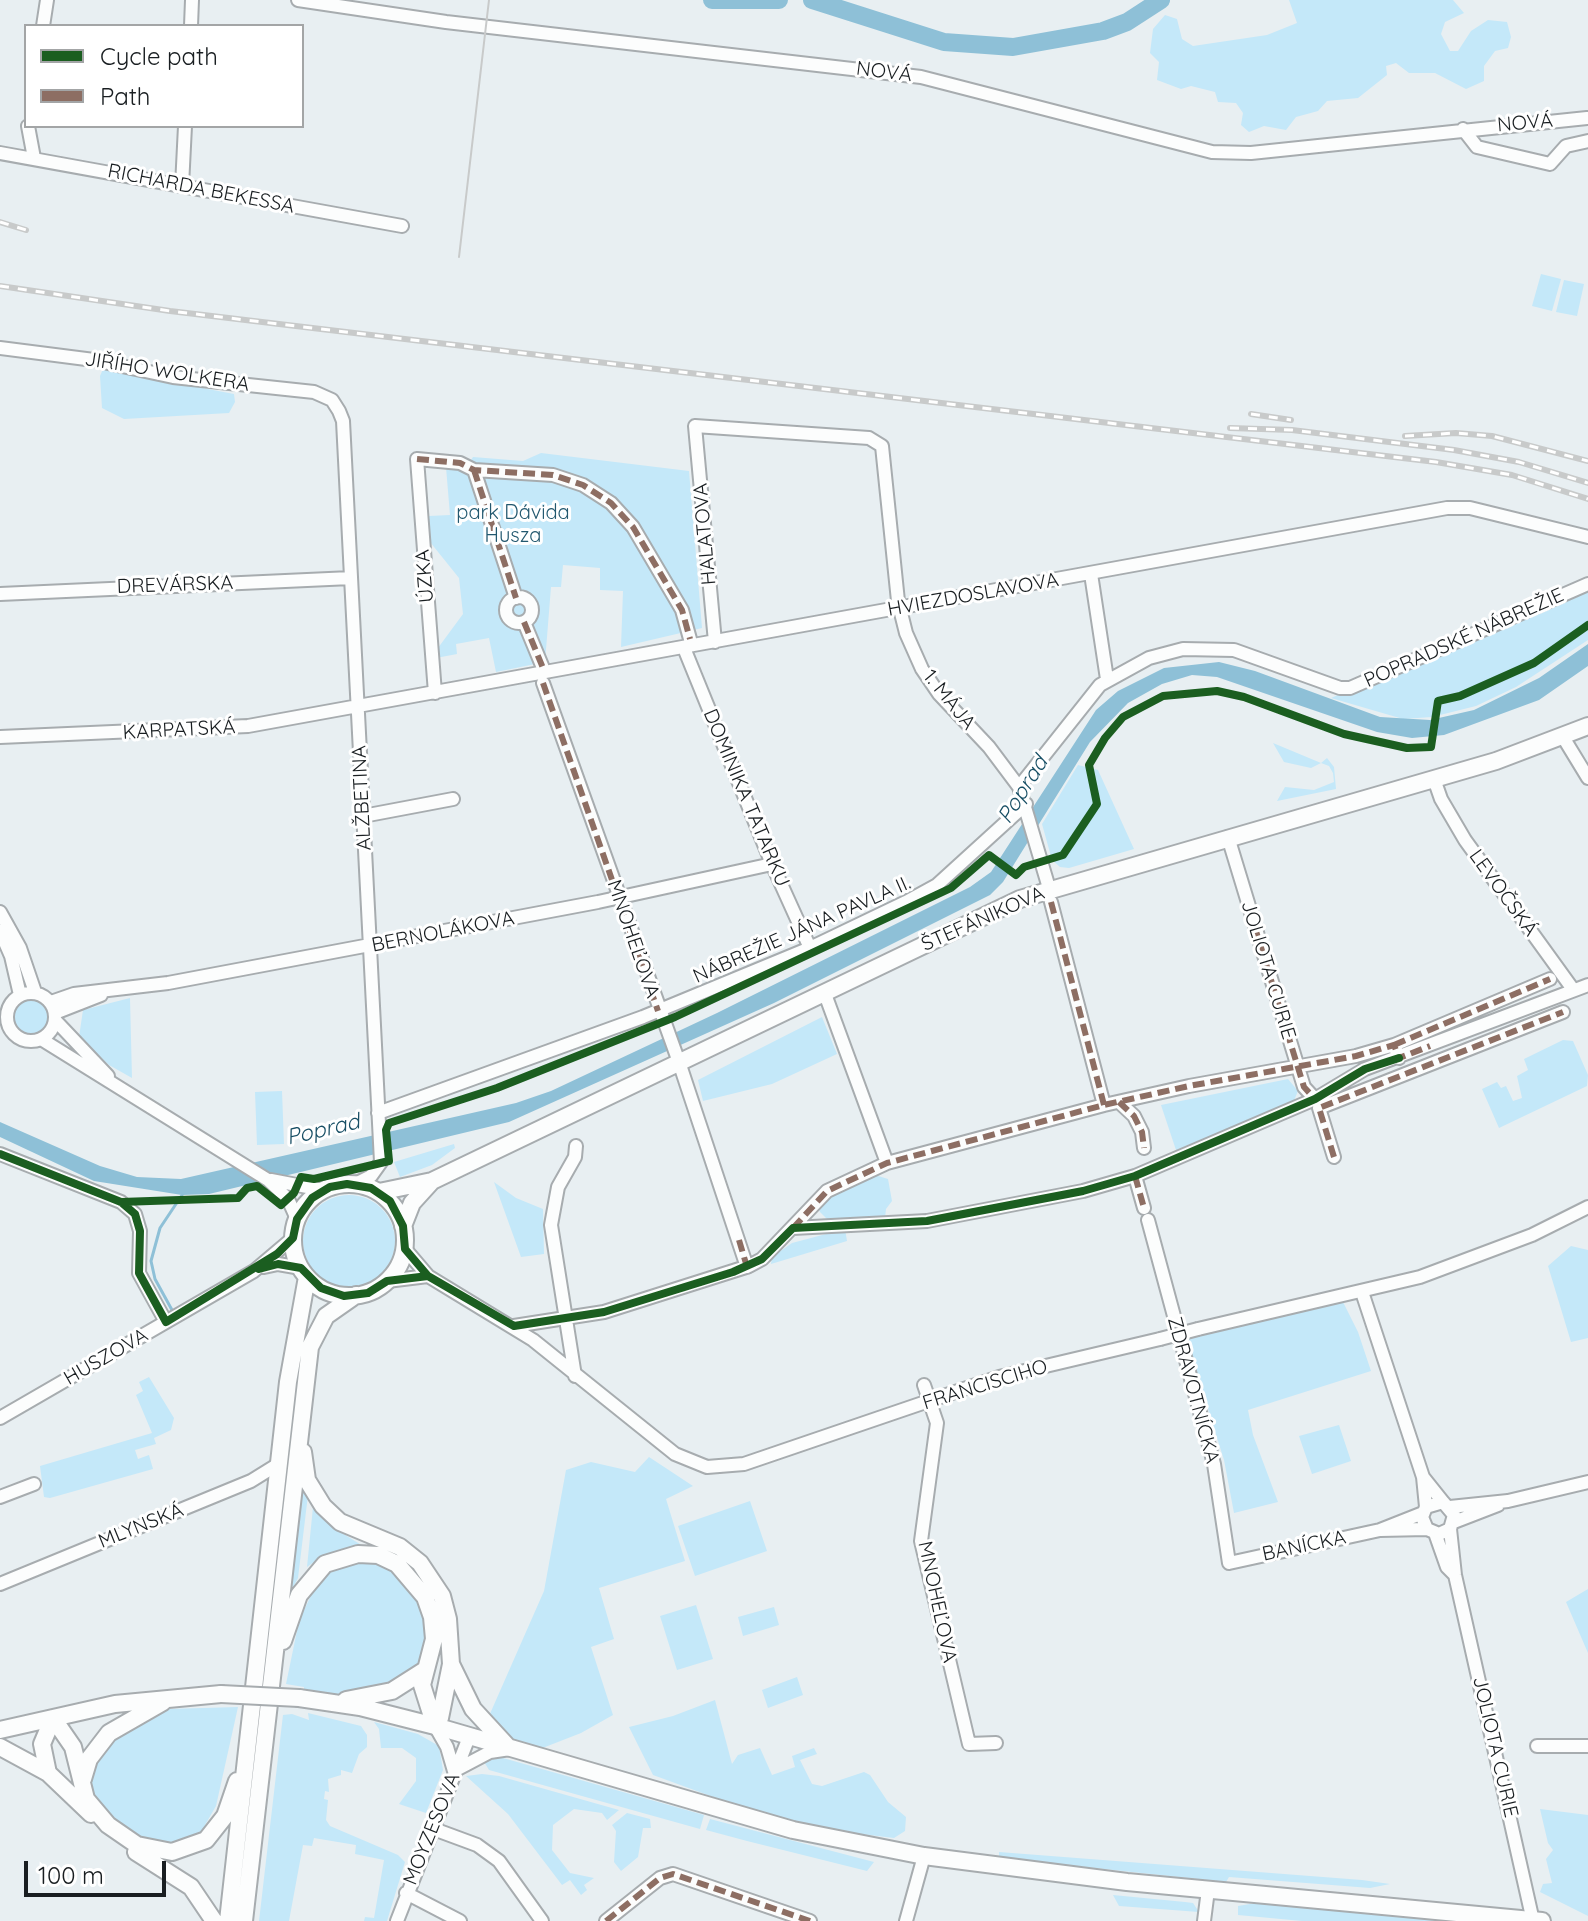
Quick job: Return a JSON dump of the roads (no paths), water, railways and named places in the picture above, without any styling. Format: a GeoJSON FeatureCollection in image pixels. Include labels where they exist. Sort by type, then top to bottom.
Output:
{"type":"FeatureCollection","features":[{"type":"Feature","properties":{"kind":"main road","name":"ŠTEFÁNIKOVA"},"geometry":{"type":"LineString","coordinates":[[379,1192],[432,1181],[678,1059],[825,994],[996,909],[1050,895],[1248,831],[1434,779],[1588,726]]}},
{"type":"Feature","properties":{"kind":"main road","name":"ŠTEFÁNIKOVA"},"geometry":{"type":"LineString","coordinates":[[403,1226],[412,1203],[432,1181]]}},
{"type":"Feature","properties":{"kind":"main road"},"geometry":{"type":"LineString","coordinates":[[228,1921],[293,1344],[304,1273],[293,1238],[297,1219],[307,1202],[323,1190],[355,1184],[379,1192],[395,1207],[403,1226],[405,1249],[397,1270],[387,1281],[356,1295],[326,1316],[316,1330],[300,1418],[244,1921]]}},
{"type":"Feature","properties":{"kind":"main road"},"geometry":{"type":"LineString","coordinates":[[304,1273],[332,1293],[356,1295]]}},
{"type":"Feature","properties":{"kind":"main road"},"geometry":{"type":"LineString","coordinates":[[300,1418],[307,1480],[323,1506],[340,1522],[400,1547],[432,1577],[448,1619],[451,1664],[440,1718],[435,1726]]}},
{"type":"Feature","properties":{"kind":"main road"},"geometry":{"type":"LineString","coordinates":[[271,1677],[295,1603],[307,1582],[325,1564],[358,1554],[378,1555],[397,1564],[425,1597],[432,1617],[434,1639],[425,1670],[424,1700],[435,1726]]}},
{"type":"Feature","properties":{"kind":"main road"},"geometry":{"type":"LineString","coordinates":[[451,1664],[473,1709],[511,1749]]}},
{"type":"Feature","properties":{"kind":"main road"},"geometry":{"type":"LineString","coordinates":[[332,1702],[392,1691],[425,1670]]}},
{"type":"Feature","properties":{"kind":"main road"},"geometry":{"type":"LineString","coordinates":[[0,1730],[172,1698],[221,1694],[332,1702],[435,1726],[608,1779],[793,1830],[924,1856],[1208,1890],[1542,1921]]}},
{"type":"Feature","properties":{"kind":"main road"},"geometry":{"type":"LineString","coordinates":[[83,1781],[89,1759],[109,1733],[172,1698]]}},
{"type":"Feature","properties":{"kind":"main road"},"geometry":{"type":"LineString","coordinates":[[469,1737],[473,1709]]}},
{"type":"Feature","properties":{"kind":"main road"},"geometry":{"type":"LineString","coordinates":[[53,1718],[70,1741],[86,1799],[108,1825],[137,1845],[163,1852],[179,1851],[206,1840],[219,1826],[249,1741]]}},
{"type":"Feature","properties":{"kind":"main road"},"geometry":{"type":"LineString","coordinates":[[48,1773],[42,1744],[53,1718]]}},
{"type":"Feature","properties":{"kind":"main road"},"geometry":{"type":"LineString","coordinates":[[0,1747],[48,1773],[122,1842],[185,1881],[199,1895],[214,1921]]}},
{"type":"Feature","properties":{"kind":"street"},"geometry":{"type":"LineString","coordinates":[[43,24],[47,0]]}},
{"type":"Feature","properties":{"kind":"street"},"geometry":{"type":"LineString","coordinates":[[191,24],[192,0]]}},
{"type":"Feature","properties":{"kind":"street","name":"NOVÁ"},"geometry":{"type":"LineString","coordinates":[[298,0],[446,22],[921,77],[1174,145],[1212,152],[1251,153],[1587,118]]}},
{"type":"Feature","properties":{"kind":"street"},"geometry":{"type":"LineString","coordinates":[[28,128],[34,158]]}},
{"type":"Feature","properties":{"kind":"street"},"geometry":{"type":"LineString","coordinates":[[182,186],[185,128]]}},
{"type":"Feature","properties":{"kind":"street","name":"NOVÁ"},"geometry":{"type":"LineString","coordinates":[[1463,129],[1477,147],[1550,164],[1566,146],[1588,141]]}},
{"type":"Feature","properties":{"kind":"street","name":"RICHARDA BEKESSA"},"geometry":{"type":"LineString","coordinates":[[0,153],[402,226]]}},
{"type":"Feature","properties":{"kind":"street","name":"JIŘÍHO WOLKERA"},"geometry":{"type":"LineString","coordinates":[[0,348],[94,360],[173,377],[314,392],[332,400]]}},
{"type":"Feature","properties":{"kind":"street","name":"ALŽBETINA"},"geometry":{"type":"LineString","coordinates":[[332,400],[343,421],[381,1162],[371,1176],[355,1184]]}},
{"type":"Feature","properties":{"kind":"street","name":"1. MÁJA"},"geometry":{"type":"LineString","coordinates":[[695,426],[869,438],[882,446],[899,608],[906,633],[928,679],[1019,787],[1050,895]]}},
{"type":"Feature","properties":{"kind":"street","name":"HALATOVA"},"geometry":{"type":"LineString","coordinates":[[695,426],[715,642]]}},
{"type":"Feature","properties":{"kind":"street","name":"DOMINIKA TATARKU"},"geometry":{"type":"LineString","coordinates":[[417,459],[460,463],[474,470],[553,475],[583,485],[611,503],[651,554],[682,610],[687,644],[772,864],[810,948]]}},
{"type":"Feature","properties":{"kind":"street","name":"ÚZKA"},"geometry":{"type":"LineString","coordinates":[[417,459],[435,693]]}},
{"type":"Feature","properties":{"kind":"street"},"geometry":{"type":"LineString","coordinates":[[474,470],[516,598],[527,600],[531,606],[530,617],[524,622],[543,668]]}},
{"type":"Feature","properties":{"kind":"street","name":"HVIEZDOSLAVOVA"},"geometry":{"type":"LineString","coordinates":[[357,706],[1453,507],[1588,537]]}},
{"type":"Feature","properties":{"kind":"street"},"geometry":{"type":"LineString","coordinates":[[1091,574],[1107,679]]}},
{"type":"Feature","properties":{"kind":"street","name":"DREVÁRSKA"},"geometry":{"type":"LineString","coordinates":[[0,594],[351,578]]}},
{"type":"Feature","properties":{"kind":"street","name":"POPRADSKÉ NÁBREŽIE"},"geometry":{"type":"LineString","coordinates":[[1019,787],[1107,679],[1161,654],[1219,648],[1251,654],[1340,688],[1350,688],[1588,584]]}},
{"type":"Feature","properties":{"kind":"street","name":"MNOHEĽOVA"},"geometry":{"type":"LineString","coordinates":[[543,683],[658,1011],[678,1059],[747,1267]]}},
{"type":"Feature","properties":{"kind":"street","name":"KARPATSKÁ"},"geometry":{"type":"LineString","coordinates":[[0,737],[226,728],[357,706]]}},
{"type":"Feature","properties":{"kind":"street"},"geometry":{"type":"LineString","coordinates":[[1563,737],[1588,778]]}},
{"type":"Feature","properties":{"kind":"street","name":"LEVOČSKÁ"},"geometry":{"type":"LineString","coordinates":[[1434,779],[1441,799],[1465,840],[1572,988]]}},
{"type":"Feature","properties":{"kind":"street"},"geometry":{"type":"LineString","coordinates":[[363,816],[453,799]]}},
{"type":"Feature","properties":{"kind":"street","name":"NÁBREŽIE JÁNA PAVLA II."},"geometry":{"type":"LineString","coordinates":[[378,1113],[658,1011],[810,948],[937,885],[1027,808]]}},
{"type":"Feature","properties":{"kind":"street","name":"JOLIOTA CURIE"},"geometry":{"type":"LineString","coordinates":[[1228,837],[1297,1067],[1304,1087],[1317,1104],[1334,1157]]}},
{"type":"Feature","properties":{"kind":"street","name":"BERNOLÁKOVA"},"geometry":{"type":"LineString","coordinates":[[54,1012],[74,994],[195,978],[370,946],[618,898],[772,864]]}},
{"type":"Feature","properties":{"kind":"street"},"geometry":{"type":"LineString","coordinates":[[1050,895],[1104,1105]]}},
{"type":"Feature","properties":{"kind":"street"},"geometry":{"type":"LineString","coordinates":[[0,912],[20,948],[35,992],[119,1087]]}},
{"type":"Feature","properties":{"kind":"street"},"geometry":{"type":"LineString","coordinates":[[0,931],[13,964],[11,999],[4,1021],[20,1038],[41,1039],[268,1180],[288,1199],[297,1219]]}},
{"type":"Feature","properties":{"kind":"street"},"geometry":{"type":"LineString","coordinates":[[514,1326],[567,1320],[610,1310],[747,1267],[762,1259],[827,1191],[887,1163],[1104,1105],[1356,1056],[1394,1045],[1550,979]]}},
{"type":"Feature","properties":{"kind":"street"},"geometry":{"type":"LineString","coordinates":[[1317,1104],[1365,1069],[1557,999],[1572,988],[1588,985]]}},
{"type":"Feature","properties":{"kind":"street"},"geometry":{"type":"LineString","coordinates":[[11,999],[35,992]]}},
{"type":"Feature","properties":{"kind":"street"},"geometry":{"type":"LineString","coordinates":[[825,994],[887,1163]]}},
{"type":"Feature","properties":{"kind":"street"},"geometry":{"type":"LineString","coordinates":[[41,1039],[51,1031],[54,1012]]}},
{"type":"Feature","properties":{"kind":"street"},"geometry":{"type":"LineString","coordinates":[[793,1228],[941,1219],[1083,1191],[1135,1176],[1563,1012]]}},
{"type":"Feature","properties":{"kind":"street"},"geometry":{"type":"LineString","coordinates":[[1394,1045],[1399,1058]]}},
{"type":"Feature","properties":{"kind":"street"},"geometry":{"type":"LineString","coordinates":[[1119,1102],[1134,1116],[1142,1132],[1144,1148]]}},
{"type":"Feature","properties":{"kind":"street"},"geometry":{"type":"LineString","coordinates":[[575,1376],[553,1256],[551,1209],[558,1187],[575,1157],[576,1146]]}},
{"type":"Feature","properties":{"kind":"street"},"geometry":{"type":"LineString","coordinates":[[0,1154],[121,1202],[135,1214],[140,1231],[139,1273],[166,1322]]}},
{"type":"Feature","properties":{"kind":"street","name":"ZDRAVOTNÍCKA"},"geometry":{"type":"LineString","coordinates":[[1135,1176],[1214,1464],[1229,1563]]}},
{"type":"Feature","properties":{"kind":"street"},"geometry":{"type":"LineString","coordinates":[[268,1180],[323,1190]]}},
{"type":"Feature","properties":{"kind":"street","name":"FRANCISCIHO"},"geometry":{"type":"LineString","coordinates":[[405,1249],[428,1276],[514,1326],[675,1454],[707,1467],[744,1464],[999,1377],[1420,1277],[1532,1235],[1588,1207]]}},
{"type":"Feature","properties":{"kind":"street","name":"HUSZOVA"},"geometry":{"type":"LineString","coordinates":[[0,1418],[254,1271],[293,1238]]}},
{"type":"Feature","properties":{"kind":"street","name":"HUSZOVA"},"geometry":{"type":"LineString","coordinates":[[254,1271],[278,1264],[304,1273]]}},
{"type":"Feature","properties":{"kind":"street"},"geometry":{"type":"LineString","coordinates":[[387,1281],[428,1276]]}},
{"type":"Feature","properties":{"kind":"street"},"geometry":{"type":"LineString","coordinates":[[1362,1292],[1423,1477],[1424,1510]]}},
{"type":"Feature","properties":{"kind":"street","name":"MNOHEĽOVA"},"geometry":{"type":"LineString","coordinates":[[924,1385],[937,1423],[921,1541],[969,1744],[996,1743]]}},
{"type":"Feature","properties":{"kind":"street","name":"MLYNSKÁ"},"geometry":{"type":"LineString","coordinates":[[0,1584],[251,1481],[280,1463]]}},
{"type":"Feature","properties":{"kind":"street"},"geometry":{"type":"LineString","coordinates":[[1423,1477],[1447,1504],[1508,1501],[1588,1482]]}},
{"type":"Feature","properties":{"kind":"street"},"geometry":{"type":"LineString","coordinates":[[0,1497],[34,1484]]}},
{"type":"Feature","properties":{"kind":"street"},"geometry":{"type":"LineString","coordinates":[[1452,1526],[1508,1501]]}},
{"type":"Feature","properties":{"kind":"street","name":"JOLIOTA CURIE"},"geometry":{"type":"LineString","coordinates":[[1447,1504],[1452,1526],[1455,1575],[1533,1921]]}},
{"type":"Feature","properties":{"kind":"street","name":"BANÍCKA"},"geometry":{"type":"LineString","coordinates":[[1229,1563],[1380,1530],[1424,1510],[1447,1504]]}},
{"type":"Feature","properties":{"kind":"street","name":"JOLIOTA CURIE"},"geometry":{"type":"LineString","coordinates":[[1424,1510],[1447,1567],[1455,1575]]}},
{"type":"Feature","properties":{"kind":"street","name":"BANÍCKA"},"geometry":{"type":"LineString","coordinates":[[1380,1530],[1431,1531],[1452,1526]]}},
{"type":"Feature","properties":{"kind":"street"},"geometry":{"type":"LineString","coordinates":[[435,1726],[447,1747],[454,1771],[490,1752],[511,1749]]}},
{"type":"Feature","properties":{"kind":"street","name":"MOYZESOVA"},"geometry":{"type":"LineString","coordinates":[[397,1921],[469,1737]]}},
{"type":"Feature","properties":{"kind":"street"},"geometry":{"type":"LineString","coordinates":[[1537,1746],[1588,1746]]}},
{"type":"Feature","properties":{"kind":"street"},"geometry":{"type":"LineString","coordinates":[[431,1828],[477,1845],[499,1861],[542,1921]]}},
{"type":"Feature","properties":{"kind":"street"},"geometry":{"type":"LineString","coordinates":[[906,1921],[924,1856]]}},
{"type":"Feature","properties":{"kind":"street"},"geometry":{"type":"LineString","coordinates":[[606,1921],[660,1878],[673,1874],[774,1915],[810,1921]]}},
{"type":"Feature","properties":{"kind":"street"},"geometry":{"type":"LineString","coordinates":[[1204,1921],[1208,1890]]}},
{"type":"Feature","properties":{"kind":"street"},"geometry":{"type":"LineString","coordinates":[[406,1893],[460,1921]]}},
{"type":"Feature","properties":{"kind":"waterway"},"geometry":{"type":"LineString","coordinates":[[712,0],[779,0]]}},
{"type":"Feature","properties":{"kind":"waterway"},"geometry":{"type":"LineString","coordinates":[[812,0],[944,42],[1013,47],[1103,31],[1127,22],[1161,0]]}},
{"type":"Feature","properties":{"kind":"waterway"},"geometry":{"type":"LineString","coordinates":[[172,1310],[155,1279],[151,1261],[160,1228],[184,1192]]}},
{"type":"Feature","properties":{"kind":"tram line"},"geometry":{"type":"LineString","coordinates":[[459,257],[489,0]]}},
{"type":"Feature","properties":{"kind":"railway"},"geometry":{"type":"LineString","coordinates":[[0,222],[26,230]]}},
{"type":"Feature","properties":{"kind":"railway"},"geometry":{"type":"LineString","coordinates":[[0,286],[170,311],[1436,462],[1512,475],[1588,499]]}},
{"type":"Feature","properties":{"kind":"railway"},"geometry":{"type":"LineString","coordinates":[[1251,414],[1291,420]]}},
{"type":"Feature","properties":{"kind":"railway"},"geometry":{"type":"LineString","coordinates":[[1230,428],[1292,430],[1454,450],[1519,462],[1588,483]]}},
{"type":"Feature","properties":{"kind":"railway"},"geometry":{"type":"LineString","coordinates":[[1405,436],[1456,433],[1492,436],[1588,461]]}},
{"type":"Feature","properties":{"kind":"park label","name":"park Dávida Husza"},"geometry":{"type":"Point","coordinates":[513,524]}},
{"type":"Feature","properties":{"kind":"water label","name":"Poprad"},"geometry":{"type":"Point","coordinates":[1023,790]}},
{"type":"Feature","properties":{"kind":"water label","name":"Poprad"},"geometry":{"type":"Point","coordinates":[323,1130]}}]}
